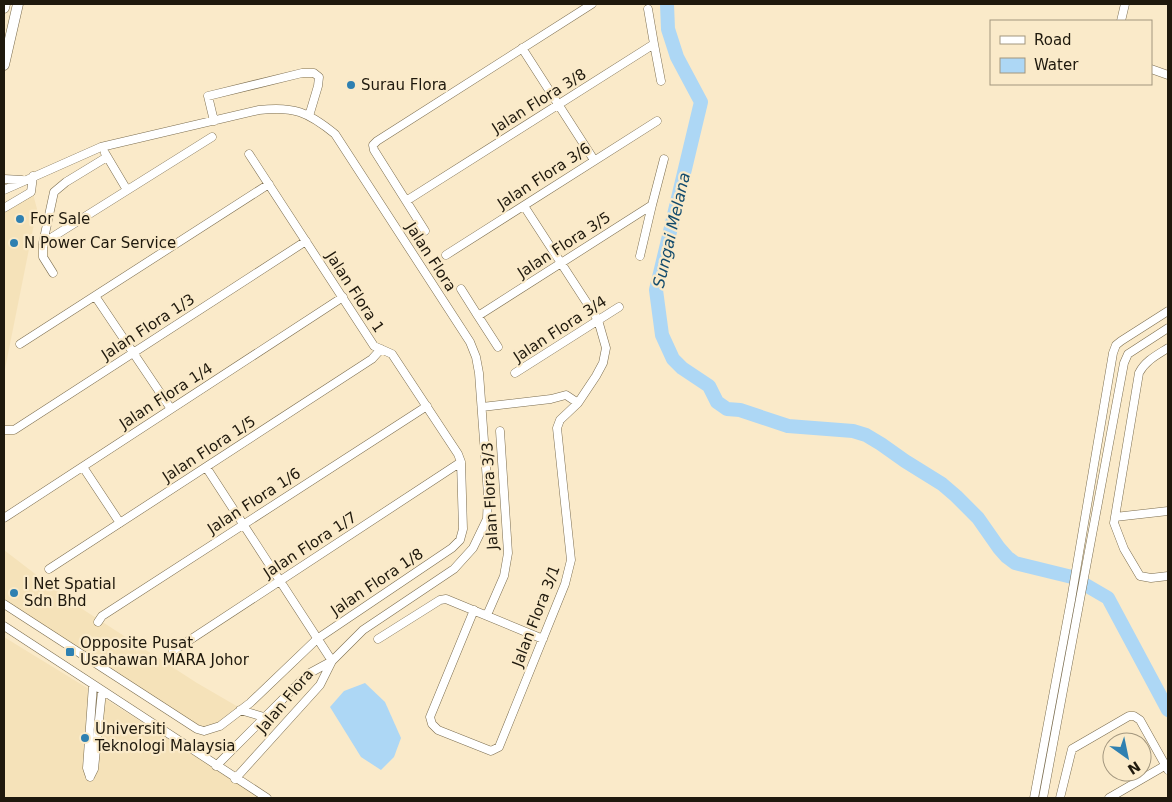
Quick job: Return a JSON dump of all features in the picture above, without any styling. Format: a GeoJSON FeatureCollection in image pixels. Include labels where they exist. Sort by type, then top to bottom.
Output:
{"type":"FeatureCollection","features":[{"type":"Feature","properties":{"kind":"main road"},"geometry":{"type":"LineString","coordinates":[[4,8],[5,4]]}},
{"type":"Feature","properties":{"kind":"main road"},"geometry":{"type":"LineString","coordinates":[[4,65],[18,4]]}},
{"type":"Feature","properties":{"kind":"street"},"geometry":{"type":"LineString","coordinates":[[425,231],[374,150],[374,145],[377,141],[592,4]]}},
{"type":"Feature","properties":{"kind":"street"},"geometry":{"type":"LineString","coordinates":[[1121,20],[1125,4]]}},
{"type":"Feature","properties":{"kind":"street"},"geometry":{"type":"LineString","coordinates":[[648,9],[662,81]]}},
{"type":"Feature","properties":{"kind":"street","name":"Jalan Flora 3/8"},"geometry":{"type":"LineString","coordinates":[[406,201],[654,44]]}},
{"type":"Feature","properties":{"kind":"street"},"geometry":{"type":"LineString","coordinates":[[522,48],[594,160]]}},
{"type":"Feature","properties":{"kind":"street"},"geometry":{"type":"LineString","coordinates":[[1152,70],[1168,75]]}},
{"type":"Feature","properties":{"kind":"street"},"geometry":{"type":"LineString","coordinates":[[214,121],[208,96],[302,73],[314,74],[319,77],[309,116]]}},
{"type":"Feature","properties":{"kind":"street","name":"Jalan Flora"},"geometry":{"type":"LineString","coordinates":[[4,190],[101,147],[260,110],[280,108],[294,110],[320,122],[335,134],[470,342],[476,357],[482,407],[488,496],[486,519],[474,548],[454,570],[363,630],[332,661],[308,674],[216,766]]}},
{"type":"Feature","properties":{"kind":"street","name":"Jalan Flora 3/6"},"geometry":{"type":"LineString","coordinates":[[446,255],[657,121]]}},
{"type":"Feature","properties":{"kind":"street"},"geometry":{"type":"LineString","coordinates":[[43,242],[212,138]]}},
{"type":"Feature","properties":{"kind":"street"},"geometry":{"type":"LineString","coordinates":[[101,147],[127,190]]}},
{"type":"Feature","properties":{"kind":"street","name":"Jalan Flora 1"},"geometry":{"type":"LineString","coordinates":[[249,154],[374,346],[392,354],[458,454],[461,462],[464,529],[460,540],[452,548]]}},
{"type":"Feature","properties":{"kind":"street"},"geometry":{"type":"LineString","coordinates":[[52,273],[43,258],[43,242],[54,192],[72,178],[107,157]]}},
{"type":"Feature","properties":{"kind":"street"},"geometry":{"type":"LineString","coordinates":[[640,256],[664,159]]}},
{"type":"Feature","properties":{"kind":"street"},"geometry":{"type":"LineString","coordinates":[[4,208],[30,192],[33,176]]}},
{"type":"Feature","properties":{"kind":"street","name":"Jalan Flora"},"geometry":{"type":"LineString","coordinates":[[4,179],[23,180]]}},
{"type":"Feature","properties":{"kind":"street"},"geometry":{"type":"LineString","coordinates":[[20,344],[269,184]]}},
{"type":"Feature","properties":{"kind":"street","name":"Jalan Flora 3/5"},"geometry":{"type":"LineString","coordinates":[[478,316],[652,204]]}},
{"type":"Feature","properties":{"kind":"street","name":"Jalan Flora 3/1"},"geometry":{"type":"LineString","coordinates":[[474,610],[430,717],[432,724],[438,730],[490,751],[495,750],[499,746],[566,584],[571,560],[557,428],[560,420],[578,403],[600,370],[606,353],[598,320],[524,206]]}},
{"type":"Feature","properties":{"kind":"street","name":"Jalan Flora 1/3"},"geometry":{"type":"LineString","coordinates":[[4,430],[14,430],[306,241]]}},
{"type":"Feature","properties":{"kind":"street"},"geometry":{"type":"LineString","coordinates":[[461,289],[498,347]]}},
{"type":"Feature","properties":{"kind":"street"},"geometry":{"type":"LineString","coordinates":[[95,296],[171,410]]}},
{"type":"Feature","properties":{"kind":"street","name":"Jalan Flora 1/4"},"geometry":{"type":"LineString","coordinates":[[4,518],[343,297]]}},
{"type":"Feature","properties":{"kind":"street","name":"Jalan Flora 3/4"},"geometry":{"type":"LineString","coordinates":[[515,373],[619,307]]}},
{"type":"Feature","properties":{"kind":"street"},"geometry":{"type":"LineString","coordinates":[[1034,798],[1071,600],[1114,348],[1121,341],[1168,310]]}},
{"type":"Feature","properties":{"kind":"street"},"geometry":{"type":"LineString","coordinates":[[1043,798],[1086,576],[1124,363],[1128,354],[1168,328]]}},
{"type":"Feature","properties":{"kind":"street"},"geometry":{"type":"LineString","coordinates":[[1168,348],[1142,366],[1139,373],[1114,517],[1114,523],[1124,549],[1140,576],[1150,578],[1168,576]]}},
{"type":"Feature","properties":{"kind":"street","name":"Jalan Flora 1/5"},"geometry":{"type":"LineString","coordinates":[[49,569],[372,359],[381,349]]}},
{"type":"Feature","properties":{"kind":"street"},"geometry":{"type":"LineString","coordinates":[[482,407],[551,399],[566,395],[578,403]]}},
{"type":"Feature","properties":{"kind":"street","name":"Jalan Flora 1/6"},"geometry":{"type":"LineString","coordinates":[[98,622],[102,616],[427,406]]}},
{"type":"Feature","properties":{"kind":"street","name":"Jalan Flora 3/3"},"geometry":{"type":"LineString","coordinates":[[487,615],[504,576],[508,553],[500,431]]}},
{"type":"Feature","properties":{"kind":"street","name":"Jalan Flora 1/7"},"geometry":{"type":"LineString","coordinates":[[173,651],[461,462]]}},
{"type":"Feature","properties":{"kind":"street"},"geometry":{"type":"LineString","coordinates":[[83,467],[120,523]]}},
{"type":"Feature","properties":{"kind":"street"},"geometry":{"type":"LineString","coordinates":[[206,468],[332,661]]}},
{"type":"Feature","properties":{"kind":"street"},"geometry":{"type":"LineString","coordinates":[[1114,517],[1168,511]]}},
{"type":"Feature","properties":{"kind":"street","name":"Jalan Flora 1/8"},"geometry":{"type":"LineString","coordinates":[[4,604],[197,729],[204,731],[220,726],[244,712],[317,639],[452,548]]}},
{"type":"Feature","properties":{"kind":"street"},"geometry":{"type":"LineString","coordinates":[[378,639],[440,600],[446,599],[453,600],[543,638]]}},
{"type":"Feature","properties":{"kind":"street"},"geometry":{"type":"LineString","coordinates":[[4,626],[267,798]]}},
{"type":"Feature","properties":{"kind":"street","name":"Jalan Flora"},"geometry":{"type":"LineString","coordinates":[[236,779],[320,685],[332,661]]}},
{"type":"Feature","properties":{"kind":"street"},"geometry":{"type":"LineString","coordinates":[[93,685],[87,768],[90,777],[94,769],[102,691]]}},
{"type":"Feature","properties":{"kind":"street"},"geometry":{"type":"LineString","coordinates":[[244,712],[264,717]]}},
{"type":"Feature","properties":{"kind":"street"},"geometry":{"type":"LineString","coordinates":[[244,712],[250,722],[246,735]]}},
{"type":"Feature","properties":{"kind":"street"},"geometry":{"type":"LineString","coordinates":[[1060,798],[1072,749],[1129,716],[1134,716],[1140,720],[1167,767],[1109,798]]}},
{"type":"Feature","properties":{"kind":"shaded area"},"geometry":{"type":"Polygon","coordinates":[[[33,194],[37,209],[4,374],[4,205],[33,194]]]}},
{"type":"Feature","properties":{"kind":"shaded area"},"geometry":{"type":"Polygon","coordinates":[[[4,550],[73,603],[197,683],[240,708],[221,728],[195,731],[4,608],[4,550]]]}},
{"type":"Feature","properties":{"kind":"shaded area","name":"Universiti Teknologi Malaysia"},"geometry":{"type":"Polygon","coordinates":[[[4,637],[110,702],[262,798],[4,798],[4,637]]]}},
{"type":"Feature","properties":{"kind":"water"},"geometry":{"type":"Polygon","coordinates":[[[365,683],[385,702],[401,738],[394,757],[381,770],[361,757],[330,707],[344,691],[365,683]]]}},
{"type":"Feature","properties":{"kind":"waterway","name":"Sungai Melana"},"geometry":{"type":"LineString","coordinates":[[667,4],[668,29],[677,57],[701,102],[656,290],[662,335],[673,359],[682,368],[709,386],[717,402],[727,409],[740,410],[788,426],[853,431],[866,435],[942,484],[956,496],[978,518],[999,548],[1015,563],[1072,577],[1108,598],[1168,710]]}},
{"type":"Feature","properties":{"kind":"place","name":"Surau Flora"},"geometry":{"type":"Point","coordinates":[351,85]}},
{"type":"Feature","properties":{"kind":"place","name":"For Sale"},"geometry":{"type":"Point","coordinates":[20,219]}},
{"type":"Feature","properties":{"kind":"place","name":"N Power Car Service"},"geometry":{"type":"Point","coordinates":[14,243]}},
{"type":"Feature","properties":{"kind":"place","name":"I Net Spatial Sdn Bhd"},"geometry":{"type":"Point","coordinates":[14,593]}},
{"type":"Feature","properties":{"kind":"place","name":"Opposite Pusat Usahawan MARA Johor"},"geometry":{"type":"Point","coordinates":[70,652]}},
{"type":"Feature","properties":{"kind":"place","name":"Universiti Teknologi Malaysia"},"geometry":{"type":"Point","coordinates":[85,738]}}]}
